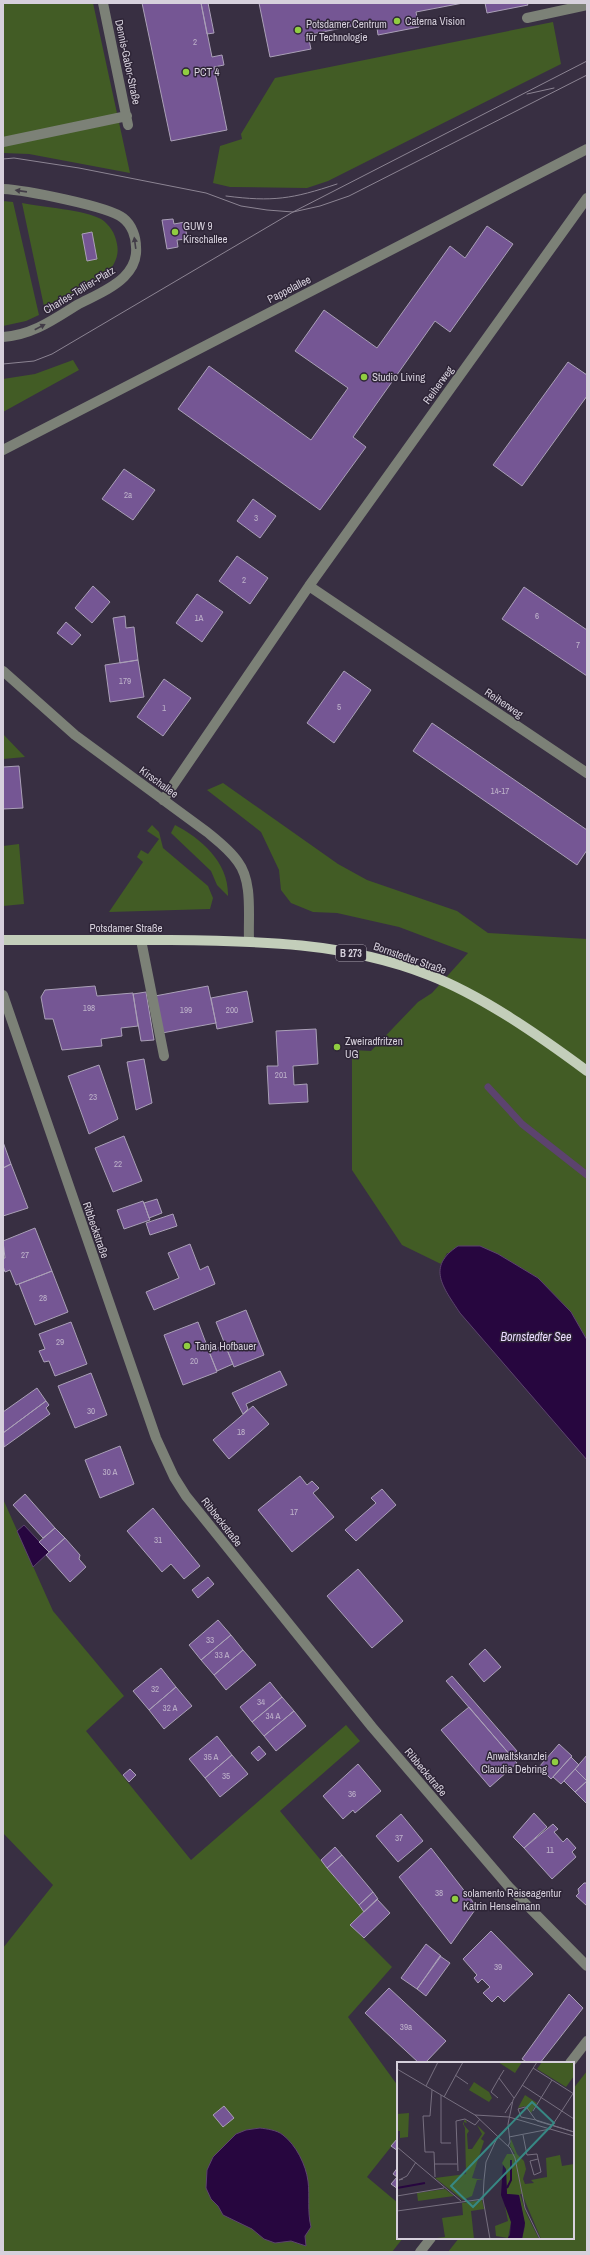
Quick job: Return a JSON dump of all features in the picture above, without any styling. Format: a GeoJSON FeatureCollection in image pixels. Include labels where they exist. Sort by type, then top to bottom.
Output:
{"type":"FeatureCollection","features":[{"type":"Feature","properties":{"kind":"main road","name":"Potsdamer Straße"},"geometry":{"type":"LineString","coordinates":[[3,940],[249,940]]}},
{"type":"Feature","properties":{"kind":"main road","name":"Bornstedter Straße"},"geometry":{"type":"LineString","coordinates":[[249,940],[311,945],[368,956],[429,975],[510,1018],[587,1072]]}},
{"type":"Feature","properties":{"kind":"street","name":"Dennis-Gabor-Straße"},"geometry":{"type":"LineString","coordinates":[[3,142],[128,121],[103,3]]}},
{"type":"Feature","properties":{"kind":"street"},"geometry":{"type":"LineString","coordinates":[[527,18],[587,5]]}},
{"type":"Feature","properties":{"kind":"street","name":"Pappelallee"},"geometry":{"type":"LineString","coordinates":[[3,450],[587,149]]}},
{"type":"Feature","properties":{"kind":"street","name":"Charles-Tellier-Platz"},"geometry":{"type":"LineString","coordinates":[[3,190],[20,190],[109,210],[122,217],[129,224],[136,242],[136,252],[134,261],[123,278],[40,328],[20,335],[3,337]]}},
{"type":"Feature","properties":{"kind":"street","name":"Reiherweg"},"geometry":{"type":"LineString","coordinates":[[163,800],[309,586],[587,198]]}},
{"type":"Feature","properties":{"kind":"street","name":"Reiherweg"},"geometry":{"type":"LineString","coordinates":[[309,586],[587,773]]}},
{"type":"Feature","properties":{"kind":"street","name":"Kirschallee"},"geometry":{"type":"LineString","coordinates":[[3,671],[74,735],[207,832],[239,863],[246,877],[249,940]]}},
{"type":"Feature","properties":{"kind":"street"},"geometry":{"type":"LineString","coordinates":[[141,940],[164,1056]]}},
{"type":"Feature","properties":{"kind":"street","name":"Ribbeckstraße"},"geometry":{"type":"LineString","coordinates":[[3,995],[156,1438],[174,1477],[219,1538],[402,1762],[509,1888],[587,1966]]}},
{"type":"Feature","properties":{"kind":"street"},"geometry":{"type":"LineString","coordinates":[[571,2062],[587,2041]]}},
{"type":"Feature","properties":{"kind":"street"},"geometry":{"type":"LineString","coordinates":[[420,2252],[430,2239]]}},
{"type":"Feature","properties":{"kind":"green space"},"geometry":{"type":"Polygon","coordinates":[[[3,3],[93,3],[130,173],[29,154],[3,153],[3,3]]]}},
{"type":"Feature","properties":{"kind":"green space"},"geometry":{"type":"Polygon","coordinates":[[[553,22],[561,64],[328,181],[307,188],[230,187],[213,183],[220,146],[242,139],[241,134],[275,78],[553,22]]]}},
{"type":"Feature","properties":{"kind":"green space"},"geometry":{"type":"Polygon","coordinates":[[[3,201],[13,202],[39,315],[26,321],[3,326],[3,201]]]}},
{"type":"Feature","properties":{"kind":"green space"},"geometry":{"type":"Polygon","coordinates":[[[22,203],[85,213],[101,219],[107,224],[115,236],[117,244],[118,249],[116,259],[109,271],[102,278],[45,311],[22,203]]]}},
{"type":"Feature","properties":{"kind":"green space"},"geometry":{"type":"Polygon","coordinates":[[[73,360],[79,370],[3,412],[3,379],[35,374],[73,360]]]}},
{"type":"Feature","properties":{"kind":"green space"},"geometry":{"type":"Polygon","coordinates":[[[3,734],[25,757],[3,759],[3,734]]]}},
{"type":"Feature","properties":{"kind":"green space"},"geometry":{"type":"Polygon","coordinates":[[[223,783],[338,864],[367,880],[457,911],[488,933],[587,939],[587,1340],[571,1312],[538,1278],[498,1254],[447,1253],[441,1264],[402,1245],[352,1170],[352,1050],[371,1051],[418,1002],[432,993],[468,953],[399,927],[337,913],[313,912],[291,903],[281,890],[279,870],[261,832],[207,790],[223,783]]]}},
{"type":"Feature","properties":{"kind":"green space"},"geometry":{"type":"Polygon","coordinates":[[[152,825],[159,832],[163,848],[208,886],[213,898],[210,909],[109,912],[143,862],[137,857],[141,850],[148,854],[159,839],[147,831],[152,825]]]}},
{"type":"Feature","properties":{"kind":"green space"},"geometry":{"type":"Polygon","coordinates":[[[175,825],[195,837],[212,853],[224,873],[228,896],[217,885],[211,871],[171,833],[175,825]]]}},
{"type":"Feature","properties":{"kind":"green space"},"geometry":{"type":"Polygon","coordinates":[[[19,844],[24,904],[3,906],[3,846],[19,844]]]}},
{"type":"Feature","properties":{"kind":"green space"},"geometry":{"type":"Polygon","coordinates":[[[3,1499],[53,1611],[124,1696],[86,1731],[191,1860],[346,1725],[360,1741],[280,1811],[364,1912],[350,1925],[392,1967],[348,2017],[397,2085],[397,2139],[367,2177],[397,2202],[397,2239],[402,2239],[392,2252],[3,2252],[3,1948],[53,1885],[3,1833],[3,1499]]]}},
{"type":"Feature","properties":{"kind":"green space"},"geometry":{"type":"Polygon","coordinates":[[[587,2071],[587,2252],[448,2252],[458,2239],[574,2239],[574,2088],[587,2071]]]}},
{"type":"Feature","properties":{"kind":"water","name":"Bornstedter See"},"geometry":{"type":"Polygon","coordinates":[[[458,1246],[480,1246],[498,1254],[538,1278],[571,1312],[587,1340],[587,1460],[460,1313],[448,1295],[443,1286],[440,1270],[442,1262],[448,1254],[458,1246]]]}},
{"type":"Feature","properties":{"kind":"water"},"geometry":{"type":"Polygon","coordinates":[[[24,1525],[49,1552],[33,1567],[17,1531],[24,1525]]]}},
{"type":"Feature","properties":{"kind":"water"},"geometry":{"type":"Polygon","coordinates":[[[260,2128],[281,2133],[292,2144],[303,2162],[308,2181],[309,2215],[311,2227],[305,2236],[306,2246],[291,2241],[275,2243],[264,2239],[252,2229],[223,2215],[218,2206],[211,2199],[206,2188],[207,2170],[213,2157],[236,2134],[246,2130],[260,2128]]]}},
{"type":"Feature","properties":{"kind":"building","name":"PCT 4"},"geometry":{"type":"Polygon","coordinates":[[[142,3],[201,3],[212,57],[222,55],[224,65],[214,67],[227,130],[171,141],[142,3]]]}},
{"type":"Feature","properties":{"kind":"building"},"geometry":{"type":"Polygon","coordinates":[[[201,3],[208,3],[214,33],[207,34],[201,3]]]}},
{"type":"Feature","properties":{"kind":"building","name":"Potsdamer Centrum für Technologie"},"geometry":{"type":"Polygon","coordinates":[[[259,3],[463,3],[416,12],[419,27],[378,35],[376,21],[308,35],[311,49],[270,57],[259,3]]]}},
{"type":"Feature","properties":{"kind":"building"},"geometry":{"type":"Polygon","coordinates":[[[485,3],[527,3],[528,5],[487,13],[485,3]]]}},
{"type":"Feature","properties":{"kind":"building","name":"GUW 9 Kirschallee"},"geometry":{"type":"Polygon","coordinates":[[[173,219],[174,224],[185,222],[187,239],[177,240],[178,247],[167,249],[162,220],[173,219]]]}},
{"type":"Feature","properties":{"kind":"building","name":"Studio Living"},"geometry":{"type":"Polygon","coordinates":[[[487,226],[513,244],[450,332],[435,321],[353,437],[366,447],[320,510],[178,409],[209,366],[311,440],[348,388],[295,351],[324,310],[377,348],[450,246],[465,258],[487,226]]]}},
{"type":"Feature","properties":{"kind":"building"},"geometry":{"type":"Polygon","coordinates":[[[92,232],[97,259],[87,261],[82,234],[92,232]]]}},
{"type":"Feature","properties":{"kind":"building"},"geometry":{"type":"Polygon","coordinates":[[[568,362],[587,375],[587,396],[522,486],[493,465],[568,362]]]}},
{"type":"Feature","properties":{"kind":"building"},"geometry":{"type":"Polygon","coordinates":[[[124,469],[155,490],[133,520],[102,499],[124,469]]]}},
{"type":"Feature","properties":{"kind":"building"},"geometry":{"type":"Polygon","coordinates":[[[253,499],[276,516],[260,538],[237,521],[253,499]]]}},
{"type":"Feature","properties":{"kind":"building"},"geometry":{"type":"Polygon","coordinates":[[[237,556],[268,578],[250,604],[219,581],[237,556]]]}},
{"type":"Feature","properties":{"kind":"building"},"geometry":{"type":"Polygon","coordinates":[[[93,586],[110,602],[92,623],[75,608],[93,586]]]}},
{"type":"Feature","properties":{"kind":"building"},"geometry":{"type":"Polygon","coordinates":[[[524,587],[587,630],[587,676],[502,619],[524,587]]]}},
{"type":"Feature","properties":{"kind":"building"},"geometry":{"type":"Polygon","coordinates":[[[197,594],[223,612],[202,642],[176,623],[197,594]]]}},
{"type":"Feature","properties":{"kind":"building"},"geometry":{"type":"Polygon","coordinates":[[[125,616],[126,628],[134,627],[138,660],[120,663],[113,618],[125,616]]]}},
{"type":"Feature","properties":{"kind":"building"},"geometry":{"type":"Polygon","coordinates":[[[66,622],[81,635],[72,645],[57,633],[66,622]]]}},
{"type":"Feature","properties":{"kind":"building"},"geometry":{"type":"Polygon","coordinates":[[[138,660],[144,697],[110,702],[105,665],[138,660]]]}},
{"type":"Feature","properties":{"kind":"building"},"geometry":{"type":"Polygon","coordinates":[[[344,671],[371,690],[334,743],[307,723],[344,671]]]}},
{"type":"Feature","properties":{"kind":"building"},"geometry":{"type":"Polygon","coordinates":[[[164,679],[191,698],[163,736],[137,717],[164,679]]]}},
{"type":"Feature","properties":{"kind":"building"},"geometry":{"type":"Polygon","coordinates":[[[432,723],[587,830],[587,850],[577,865],[413,751],[432,723]]]}},
{"type":"Feature","properties":{"kind":"building"},"geometry":{"type":"Polygon","coordinates":[[[19,766],[23,808],[3,809],[3,767],[19,766]]]}},
{"type":"Feature","properties":{"kind":"building"},"geometry":{"type":"Polygon","coordinates":[[[95,986],[97,996],[133,993],[138,1026],[121,1028],[122,1036],[101,1039],[102,1046],[62,1050],[53,1019],[45,1019],[41,997],[45,990],[95,986]]]}},
{"type":"Feature","properties":{"kind":"building"},"geometry":{"type":"Polygon","coordinates":[[[208,986],[216,1023],[162,1033],[155,996],[208,986]]]}},
{"type":"Feature","properties":{"kind":"building"},"geometry":{"type":"Polygon","coordinates":[[[247,991],[253,1022],[217,1029],[211,998],[247,991]]]}},
{"type":"Feature","properties":{"kind":"building"},"geometry":{"type":"Polygon","coordinates":[[[146,992],[154,1040],[141,1041],[133,994],[146,992]]]}},
{"type":"Feature","properties":{"kind":"building"},"geometry":{"type":"Polygon","coordinates":[[[316,1029],[318,1064],[293,1066],[294,1085],[307,1084],[308,1102],[269,1104],[267,1066],[278,1066],[276,1031],[316,1029]]]}},
{"type":"Feature","properties":{"kind":"building"},"geometry":{"type":"Polygon","coordinates":[[[144,1059],[152,1103],[136,1110],[127,1062],[144,1059]]]}},
{"type":"Feature","properties":{"kind":"building"},"geometry":{"type":"Polygon","coordinates":[[[99,1065],[118,1119],[89,1134],[68,1076],[99,1065]]]}},
{"type":"Feature","properties":{"kind":"building"},"geometry":{"type":"Polygon","coordinates":[[[124,1136],[142,1181],[113,1192],[95,1148],[124,1136]]]}},
{"type":"Feature","properties":{"kind":"building"},"geometry":{"type":"Polygon","coordinates":[[[3,1142],[11,1164],[3,1168],[3,1142]]]}},
{"type":"Feature","properties":{"kind":"building"},"geometry":{"type":"Polygon","coordinates":[[[11,1164],[28,1208],[3,1216],[3,1168],[11,1164]]]}},
{"type":"Feature","properties":{"kind":"building"},"geometry":{"type":"Polygon","coordinates":[[[157,1199],[162,1213],[149,1218],[144,1203],[157,1199]]]}},
{"type":"Feature","properties":{"kind":"building"},"geometry":{"type":"Polygon","coordinates":[[[143,1201],[150,1220],[124,1229],[117,1210],[143,1201]]]}},
{"type":"Feature","properties":{"kind":"building"},"geometry":{"type":"Polygon","coordinates":[[[173,1214],[177,1226],[150,1235],[146,1223],[173,1214]]]}},
{"type":"Feature","properties":{"kind":"building"},"geometry":{"type":"Polygon","coordinates":[[[35,1228],[52,1271],[16,1285],[10,1270],[5,1272],[3,1266],[3,1258],[5,1258],[3,1241],[35,1228]]]}},
{"type":"Feature","properties":{"kind":"building"},"geometry":{"type":"Polygon","coordinates":[[[190,1244],[200,1270],[208,1266],[215,1284],[154,1310],[146,1292],[179,1278],[168,1253],[190,1244]]]}},
{"type":"Feature","properties":{"kind":"building"},"geometry":{"type":"Polygon","coordinates":[[[52,1271],[68,1312],[35,1325],[19,1284],[52,1271]]]}},
{"type":"Feature","properties":{"kind":"building"},"geometry":{"type":"Polygon","coordinates":[[[246,1310],[264,1355],[234,1367],[216,1322],[246,1310]]]}},
{"type":"Feature","properties":{"kind":"building"},"geometry":{"type":"Polygon","coordinates":[[[71,1322],[87,1364],[55,1376],[49,1361],[44,1362],[39,1351],[45,1349],[39,1334],[71,1322]]]}},
{"type":"Feature","properties":{"kind":"building"},"geometry":{"type":"Polygon","coordinates":[[[198,1322],[217,1372],[183,1385],[164,1335],[198,1322]]]}},
{"type":"Feature","properties":{"kind":"building"},"geometry":{"type":"Polygon","coordinates":[[[225,1345],[233,1364],[217,1371],[209,1352],[225,1345]]]}},
{"type":"Feature","properties":{"kind":"building"},"geometry":{"type":"Polygon","coordinates":[[[280,1371],[287,1385],[246,1404],[248,1409],[243,1414],[232,1393],[280,1371]]]}},
{"type":"Feature","properties":{"kind":"building"},"geometry":{"type":"Polygon","coordinates":[[[91,1373],[107,1415],[75,1428],[58,1386],[91,1373]]]}},
{"type":"Feature","properties":{"kind":"building"},"geometry":{"type":"Polygon","coordinates":[[[37,1388],[46,1401],[3,1433],[3,1412],[37,1388]]]}},
{"type":"Feature","properties":{"kind":"building"},"geometry":{"type":"Polygon","coordinates":[[[46,1401],[49,1405],[46,1408],[50,1414],[4,1447],[3,1433],[46,1401]]]}},
{"type":"Feature","properties":{"kind":"building"},"geometry":{"type":"Polygon","coordinates":[[[253,1406],[269,1424],[229,1459],[213,1440],[253,1406]]]}},
{"type":"Feature","properties":{"kind":"building"},"geometry":{"type":"Polygon","coordinates":[[[120,1446],[134,1484],[100,1498],[85,1460],[120,1446]]]}},
{"type":"Feature","properties":{"kind":"building"},"geometry":{"type":"Polygon","coordinates":[[[300,1476],[307,1485],[312,1481],[319,1488],[313,1493],[334,1517],[292,1552],[258,1510],[300,1476]]]}},
{"type":"Feature","properties":{"kind":"building"},"geometry":{"type":"Polygon","coordinates":[[[382,1489],[396,1505],[356,1541],[345,1530],[376,1503],[371,1498],[382,1489]]]}},
{"type":"Feature","properties":{"kind":"building"},"geometry":{"type":"Polygon","coordinates":[[[25,1494],[55,1528],[43,1538],[13,1505],[25,1494]]]}},
{"type":"Feature","properties":{"kind":"building"},"geometry":{"type":"Polygon","coordinates":[[[153,1508],[200,1566],[184,1579],[171,1564],[162,1572],[127,1531],[153,1508]]]}},
{"type":"Feature","properties":{"kind":"building"},"geometry":{"type":"Polygon","coordinates":[[[55,1528],[65,1538],[49,1552],[39,1542],[55,1528]]]}},
{"type":"Feature","properties":{"kind":"building"},"geometry":{"type":"Polygon","coordinates":[[[65,1538],[80,1555],[79,1559],[86,1567],[70,1582],[46,1555],[65,1538]]]}},
{"type":"Feature","properties":{"kind":"building"},"geometry":{"type":"Polygon","coordinates":[[[358,1569],[403,1621],[372,1648],[327,1596],[358,1569]]]}},
{"type":"Feature","properties":{"kind":"building"},"geometry":{"type":"Polygon","coordinates":[[[208,1577],[214,1584],[198,1598],[192,1590],[208,1577]]]}},
{"type":"Feature","properties":{"kind":"building"},"geometry":{"type":"Polygon","coordinates":[[[218,1620],[231,1635],[201,1660],[189,1645],[218,1620]]]}},
{"type":"Feature","properties":{"kind":"building"},"geometry":{"type":"Polygon","coordinates":[[[231,1635],[243,1650],[214,1675],[201,1660],[231,1635]]]}},
{"type":"Feature","properties":{"kind":"building"},"geometry":{"type":"Polygon","coordinates":[[[485,1649],[501,1667],[484,1682],[469,1664],[485,1649]]]}},
{"type":"Feature","properties":{"kind":"building"},"geometry":{"type":"Polygon","coordinates":[[[243,1650],[256,1665],[226,1690],[214,1675],[243,1650]]]}},
{"type":"Feature","properties":{"kind":"building"},"geometry":{"type":"Polygon","coordinates":[[[161,1668],[176,1687],[149,1710],[133,1691],[161,1668]]]}},
{"type":"Feature","properties":{"kind":"building"},"geometry":{"type":"Polygon","coordinates":[[[452,1676],[517,1751],[511,1756],[446,1681],[452,1676]]]}},
{"type":"Feature","properties":{"kind":"building"},"geometry":{"type":"Polygon","coordinates":[[[270,1682],[282,1697],[252,1722],[240,1707],[270,1682]]]}},
{"type":"Feature","properties":{"kind":"building"},"geometry":{"type":"Polygon","coordinates":[[[176,1687],[192,1706],[164,1729],[149,1710],[176,1687]]]}},
{"type":"Feature","properties":{"kind":"building"},"geometry":{"type":"Polygon","coordinates":[[[282,1697],[294,1711],[264,1736],[252,1722],[282,1697]]]}},
{"type":"Feature","properties":{"kind":"building"},"geometry":{"type":"Polygon","coordinates":[[[469,1707],[517,1763],[490,1787],[441,1730],[469,1707]]]}},
{"type":"Feature","properties":{"kind":"building"},"geometry":{"type":"Polygon","coordinates":[[[294,1711],[306,1726],[276,1751],[264,1736],[294,1711]]]}},
{"type":"Feature","properties":{"kind":"building"},"geometry":{"type":"Polygon","coordinates":[[[217,1736],[232,1755],[205,1778],[189,1759],[217,1736]]]}},
{"type":"Feature","properties":{"kind":"building","name":"Anwaltskanzlei Claudia Debring"},"geometry":{"type":"Polygon","coordinates":[[[559,1744],[572,1756],[551,1779],[539,1767],[559,1744]]]}},
{"type":"Feature","properties":{"kind":"building"},"geometry":{"type":"Polygon","coordinates":[[[259,1746],[266,1754],[258,1761],[251,1753],[259,1746]]]}},
{"type":"Feature","properties":{"kind":"building"},"geometry":{"type":"Polygon","coordinates":[[[232,1755],[248,1774],[220,1797],[205,1778],[232,1755]]]}},
{"type":"Feature","properties":{"kind":"building"},"geometry":{"type":"Polygon","coordinates":[[[587,1755],[587,1781],[575,1769],[587,1755]]]}},
{"type":"Feature","properties":{"kind":"building"},"geometry":{"type":"Polygon","coordinates":[[[571,1757],[579,1765],[561,1784],[553,1777],[571,1757]]]}},
{"type":"Feature","properties":{"kind":"building"},"geometry":{"type":"Polygon","coordinates":[[[358,1764],[381,1791],[355,1813],[353,1810],[343,1819],[323,1796],[358,1764]]]}},
{"type":"Feature","properties":{"kind":"building"},"geometry":{"type":"Polygon","coordinates":[[[130,1769],[136,1775],[129,1782],[123,1775],[130,1769]]]}},
{"type":"Feature","properties":{"kind":"building"},"geometry":{"type":"Polygon","coordinates":[[[575,1769],[587,1781],[575,1792],[564,1781],[575,1769]]]}},
{"type":"Feature","properties":{"kind":"building"},"geometry":{"type":"Polygon","coordinates":[[[587,1781],[587,1804],[575,1792],[587,1781]]]}},
{"type":"Feature","properties":{"kind":"building"},"geometry":{"type":"Polygon","coordinates":[[[534,1813],[547,1827],[524,1848],[513,1837],[534,1813]]]}},
{"type":"Feature","properties":{"kind":"building"},"geometry":{"type":"Polygon","coordinates":[[[401,1814],[423,1841],[398,1862],[376,1836],[401,1814]]]}},
{"type":"Feature","properties":{"kind":"building"},"geometry":{"type":"Polygon","coordinates":[[[553,1824],[558,1829],[554,1832],[563,1842],[567,1838],[576,1848],[572,1852],[576,1857],[552,1879],[524,1848],[553,1824]]]}},
{"type":"Feature","properties":{"kind":"building"},"geometry":{"type":"Polygon","coordinates":[[[335,1847],[342,1855],[327,1868],[321,1860],[335,1847]]]}},
{"type":"Feature","properties":{"kind":"building"},"geometry":{"type":"Polygon","coordinates":[[[431,1848],[477,1907],[451,1944],[399,1877],[431,1848]]]}},
{"type":"Feature","properties":{"kind":"building"},"geometry":{"type":"Polygon","coordinates":[[[342,1855],[373,1892],[359,1905],[327,1868],[342,1855]]]}},
{"type":"Feature","properties":{"kind":"building"},"geometry":{"type":"Polygon","coordinates":[[[584,1883],[587,1883],[587,1906],[576,1896],[579,1893],[578,1889],[584,1883]]]}},
{"type":"Feature","properties":{"kind":"building"},"geometry":{"type":"Polygon","coordinates":[[[373,1892],[378,1899],[364,1912],[359,1905],[373,1892]]]}},
{"type":"Feature","properties":{"kind":"building"},"geometry":{"type":"Polygon","coordinates":[[[377,1899],[390,1913],[364,1938],[350,1925],[377,1899]]]}},
{"type":"Feature","properties":{"kind":"building"},"geometry":{"type":"Polygon","coordinates":[[[491,1931],[533,1974],[504,2002],[498,1996],[492,2002],[483,1993],[490,1987],[482,1979],[478,1983],[474,1978],[477,1975],[463,1959],[491,1931]]]}},
{"type":"Feature","properties":{"kind":"building"},"geometry":{"type":"Polygon","coordinates":[[[426,1944],[441,1956],[417,1989],[401,1978],[426,1944]]]}},
{"type":"Feature","properties":{"kind":"building"},"geometry":{"type":"Polygon","coordinates":[[[440,1956],[450,1963],[426,1996],[417,1989],[440,1956]]]}},
{"type":"Feature","properties":{"kind":"building"},"geometry":{"type":"Polygon","coordinates":[[[389,1988],[446,2041],[426,2062],[418,2062],[365,2013],[389,1988]]]}},
{"type":"Feature","properties":{"kind":"building"},"geometry":{"type":"Polygon","coordinates":[[[569,1994],[583,2008],[541,2062],[526,2062],[522,2059],[569,1994]]]}},
{"type":"Feature","properties":{"kind":"building"},"geometry":{"type":"Polygon","coordinates":[[[224,2106],[234,2118],[223,2127],[213,2115],[224,2106]]]}},
{"type":"Feature","properties":{"kind":"building"},"geometry":{"type":"Polygon","coordinates":[[[397,2139],[397,2150],[391,2146],[397,2139]]]}},
{"type":"Feature","properties":{"kind":"building"},"geometry":{"type":"Polygon","coordinates":[[[397,2168],[397,2177],[393,2174],[397,2168]]]}},
{"type":"Feature","properties":{"kind":"building"},"geometry":{"type":"Polygon","coordinates":[[[397,2177],[397,2188],[391,2184],[397,2177]]]}},
{"type":"Feature","properties":{"kind":"waterway"},"geometry":{"type":"LineString","coordinates":[[488,1087],[522,1124],[587,1175]]}},
{"type":"Feature","properties":{"kind":"tram line"},"geometry":{"type":"LineString","coordinates":[[3,364],[34,361],[52,354],[293,212],[587,61]]}},
{"type":"Feature","properties":{"kind":"tram line"},"geometry":{"type":"LineString","coordinates":[[3,159],[14,158],[79,168],[206,193],[241,206],[293,212],[320,206],[349,196],[587,75]]}},
{"type":"Feature","properties":{"kind":"tram line"},"geometry":{"type":"LineString","coordinates":[[527,94],[554,88]]}},
{"type":"Feature","properties":{"kind":"tram line"},"geometry":{"type":"LineString","coordinates":[[226,196],[257,199],[282,198],[307,193],[337,184]]}},
{"type":"Feature","properties":{"kind":"place","name":"Caterna Vision"},"geometry":{"type":"Point","coordinates":[397,21]}},
{"type":"Feature","properties":{"kind":"place","name":"Potsdamer Centrum für Technologie"},"geometry":{"type":"Point","coordinates":[298,30]}},
{"type":"Feature","properties":{"kind":"place","name":"PCT 4"},"geometry":{"type":"Point","coordinates":[186,72]}},
{"type":"Feature","properties":{"kind":"place","name":"GUW 9 Kirschallee"},"geometry":{"type":"Point","coordinates":[175,232]}},
{"type":"Feature","properties":{"kind":"place","name":"Studio Living"},"geometry":{"type":"Point","coordinates":[364,377]}},
{"type":"Feature","properties":{"kind":"place","name":"Zweiradfritzen UG"},"geometry":{"type":"Point","coordinates":[337,1047]}},
{"type":"Feature","properties":{"kind":"place","name":"Tanja Hofbauer"},"geometry":{"type":"Point","coordinates":[187,1346]}},
{"type":"Feature","properties":{"kind":"place","name":"Anwaltskanzlei Claudia Debring"},"geometry":{"type":"Point","coordinates":[555,1762]}},
{"type":"Feature","properties":{"kind":"place","name":"solamento Reiseagentur Katrin Henselmann"},"geometry":{"type":"Point","coordinates":[455,1899]}}]}
